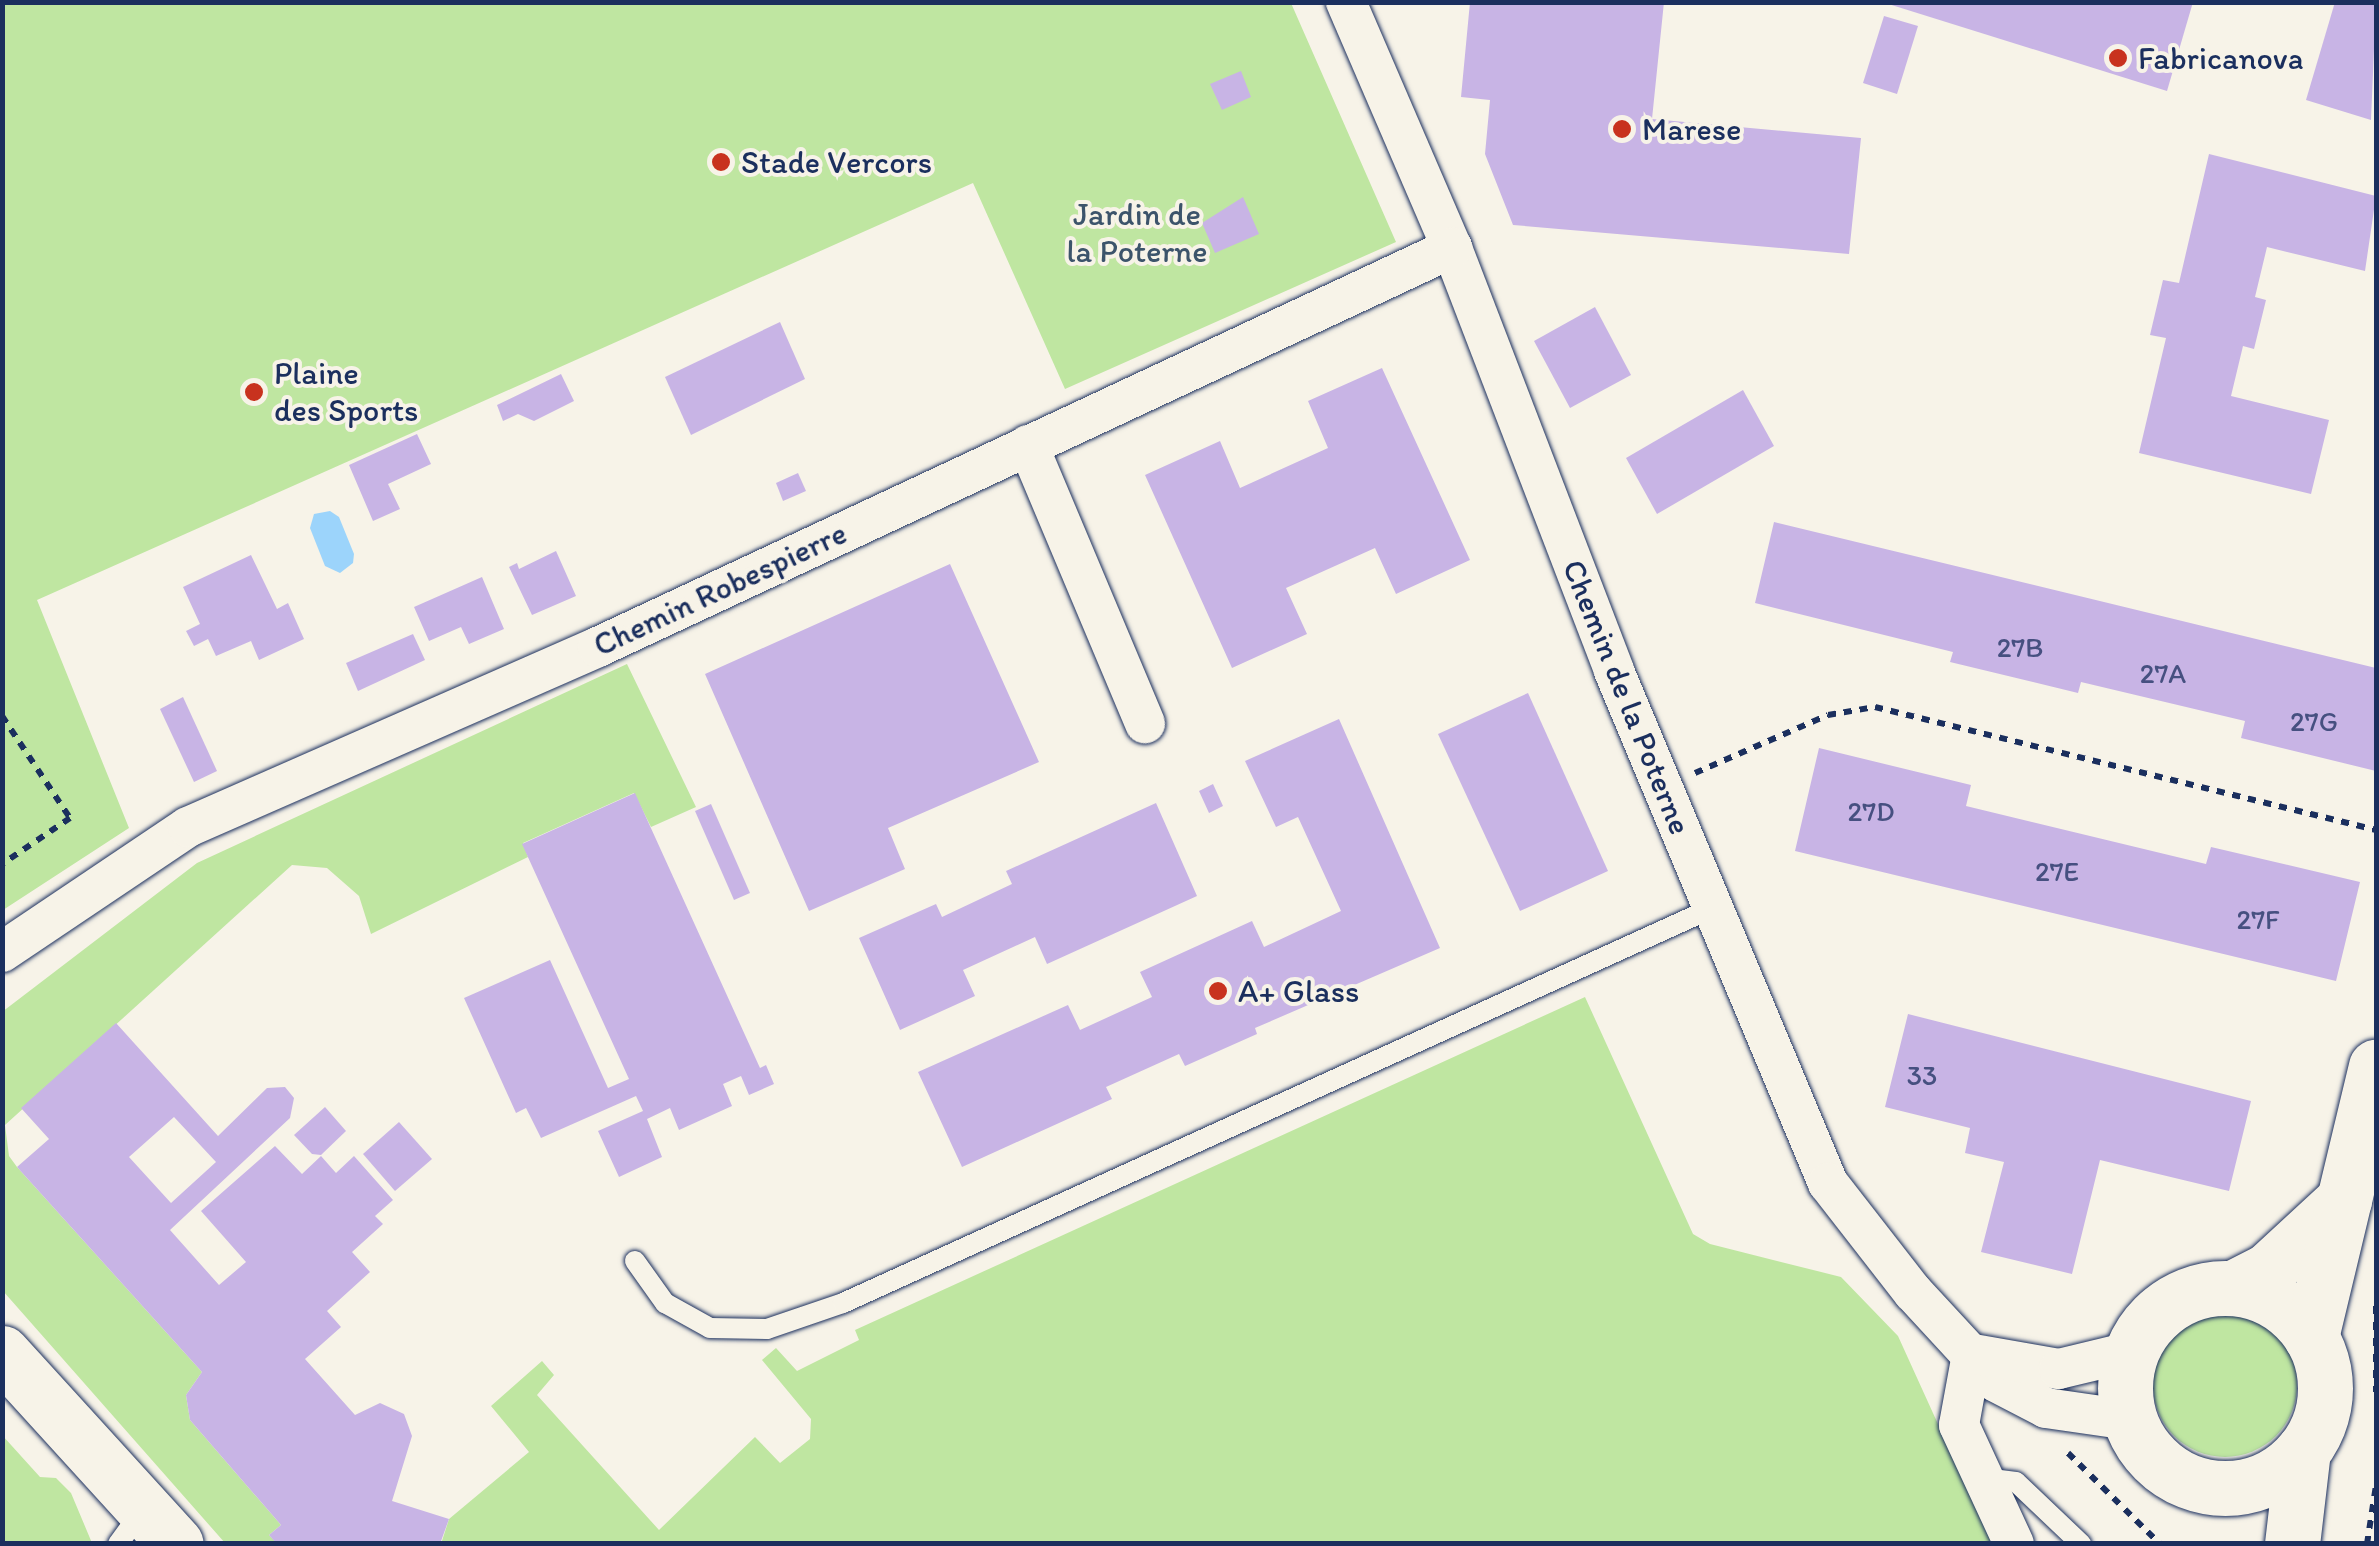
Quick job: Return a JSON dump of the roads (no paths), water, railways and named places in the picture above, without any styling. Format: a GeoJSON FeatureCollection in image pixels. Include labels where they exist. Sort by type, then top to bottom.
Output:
{"type":"FeatureCollection","features":[{"type":"Feature","properties":{"kind":"main road"},"geometry":{"type":"LineString","coordinates":[[2311,1337],[2376,1067]]}},
{"type":"Feature","properties":{"kind":"main road"},"geometry":{"type":"LineString","coordinates":[[2303,1451],[2269,1477],[2227,1488],[2167,1471],[2144,1448],[2129,1420],[2124,1386],[2130,1352],[2171,1303],[2233,1288],[2266,1272],[2344,1200]]}},
{"type":"Feature","properties":{"kind":"main road"},"geometry":{"type":"LineString","coordinates":[[2233,1288],[2291,1312],[2311,1337],[2325,1395],[2303,1451],[2292,1544]]}},
{"type":"Feature","properties":{"kind":"main road"},"geometry":{"type":"LineString","coordinates":[[2,1352],[146,1531]]}},
{"type":"Feature","properties":{"kind":"main road"},"geometry":{"type":"LineString","coordinates":[[2227,1488],[2274,1544]]}},
{"type":"Feature","properties":{"kind":"street","name":"Chemin de la Poterne"},"geometry":{"type":"LineString","coordinates":[[1346,2],[1452,248],[1662,787],[1828,1183],[1913,1292],[1996,1382],[2046,1408],[2129,1420]]}},
{"type":"Feature","properties":{"kind":"street","name":"Chemin Robespierre"},"geometry":{"type":"LineString","coordinates":[[2,952],[188,827],[598,647],[1452,248]]}},
{"type":"Feature","properties":{"kind":"street"},"geometry":{"type":"LineString","coordinates":[[1028,445],[1145,723]]}},
{"type":"Feature","properties":{"kind":"street"},"geometry":{"type":"LineString","coordinates":[[2014,1544],[1960,1426],[1972,1354],[2059,1369],[2130,1352]]}},
{"type":"Feature","properties":{"kind":"lane"},"geometry":{"type":"LineString","coordinates":[[636,1261],[665,1303],[710,1328],[767,1329],[843,1303],[1712,908]]}},
{"type":"Feature","properties":{"kind":"lane"},"geometry":{"type":"LineString","coordinates":[[1984,1478],[2016,1482],[2081,1544]]}},
{"type":"Feature","properties":{"kind":"water"},"geometry":{"type":"Polygon","coordinates":[[[330,511],[339,517],[354,554],[353,563],[340,573],[325,566],[310,528],[314,514],[330,511]]]}},
{"type":"Feature","properties":{"kind":"place","name":"Fabricanova"},"geometry":{"type":"Point","coordinates":[2118,58]}},
{"type":"Feature","properties":{"kind":"place","name":"Marese"},"geometry":{"type":"Point","coordinates":[1622,129]}},
{"type":"Feature","properties":{"kind":"place","name":"Stade Vercors"},"geometry":{"type":"Point","coordinates":[721,162]}},
{"type":"Feature","properties":{"kind":"place","name":"Plaine des Sports"},"geometry":{"type":"Point","coordinates":[254,392]}},
{"type":"Feature","properties":{"kind":"place","name":"A+ Glass"},"geometry":{"type":"Point","coordinates":[1218,991]}},
{"type":"Feature","properties":{"kind":"park label","name":"Jardin de la Poterne"},"geometry":{"type":"Point","coordinates":[1137,234]}}]}
